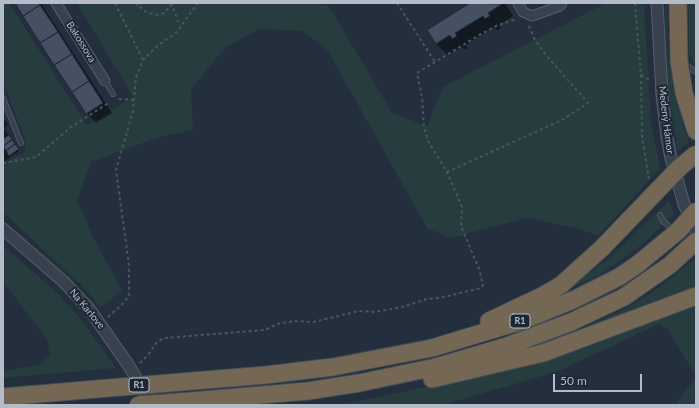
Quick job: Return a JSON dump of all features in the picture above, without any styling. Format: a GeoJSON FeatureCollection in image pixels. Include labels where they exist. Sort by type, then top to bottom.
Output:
{"type":"FeatureCollection","features":[{"type":"Feature","properties":{"kind":"highway"},"geometry":{"type":"LineString","coordinates":[[678,3],[679,60],[684,93],[696,131]]}},
{"type":"Feature","properties":{"kind":"highway"},"geometry":{"type":"LineString","coordinates":[[393,356],[434,338],[486,322],[542,296],[573,275],[602,248],[679,168],[696,154]]}},
{"type":"Feature","properties":{"kind":"highway","name":"R1"},"geometry":{"type":"LineString","coordinates":[[3,397],[333,368],[463,340],[535,316],[598,288],[638,264],[678,231],[696,211]]}},
{"type":"Feature","properties":{"kind":"highway","name":"R1"},"geometry":{"type":"LineString","coordinates":[[138,405],[308,391],[359,383],[436,367],[507,346],[598,310],[650,281],[670,265],[692,234]]}},
{"type":"Feature","properties":{"kind":"highway"},"geometry":{"type":"LineString","coordinates":[[308,391],[345,395],[356,394],[424,381],[504,363],[543,353],[692,297]]}},
{"type":"Feature","properties":{"kind":"street","name":"Bakossova"},"geometry":{"type":"LineString","coordinates":[[56,3],[105,81]]}},
{"type":"Feature","properties":{"kind":"street"},"geometry":{"type":"LineString","coordinates":[[518,3],[524,12],[529,16],[564,4]]}},
{"type":"Feature","properties":{"kind":"street","name":"Medený Hámor"},"geometry":{"type":"LineString","coordinates":[[657,3],[662,95],[668,144],[692,234]]}},
{"type":"Feature","properties":{"kind":"street","name":"Na Karlove"},"geometry":{"type":"LineString","coordinates":[[3,229],[64,282],[90,310],[129,366],[152,405]]}},
{"type":"Feature","properties":{"kind":"lane"},"geometry":{"type":"LineString","coordinates":[[679,60],[696,72]]}},
{"type":"Feature","properties":{"kind":"lane"},"geometry":{"type":"LineString","coordinates":[[105,81],[113,94]]}},
{"type":"Feature","properties":{"kind":"lane"},"geometry":{"type":"LineString","coordinates":[[3,98],[21,143]]}},
{"type":"Feature","properties":{"kind":"lane"},"geometry":{"type":"LineString","coordinates":[[660,215],[670,228],[692,234]]}},
{"type":"Feature","properties":{"kind":"path"},"geometry":{"type":"LineString","coordinates":[[115,3],[143,60]]}},
{"type":"Feature","properties":{"kind":"path"},"geometry":{"type":"LineString","coordinates":[[135,3],[146,12],[156,15],[164,13],[171,4]]}},
{"type":"Feature","properties":{"kind":"path"},"geometry":{"type":"LineString","coordinates":[[107,318],[125,302],[130,295],[129,265],[116,170],[133,110],[136,78],[143,60],[180,27],[198,3]]}},
{"type":"Feature","properties":{"kind":"path"},"geometry":{"type":"LineString","coordinates":[[397,3],[435,62]]}},
{"type":"Feature","properties":{"kind":"path"},"geometry":{"type":"LineString","coordinates":[[635,3],[642,75],[642,137],[650,182]]}},
{"type":"Feature","properties":{"kind":"path"},"geometry":{"type":"LineString","coordinates":[[171,4],[180,27]]}},
{"type":"Feature","properties":{"kind":"path"},"geometry":{"type":"LineString","coordinates":[[138,364],[148,356],[157,342],[164,338],[264,330],[277,324],[295,321],[313,322],[359,311],[375,312],[481,288],[483,285],[479,269],[461,226],[462,207],[447,172],[428,141],[424,127],[422,97],[417,73],[498,25],[529,16],[535,40],[546,55],[588,103],[562,120],[447,172]]}},
{"type":"Feature","properties":{"kind":"path"},"geometry":{"type":"LineString","coordinates":[[642,75],[650,80]]}},
{"type":"Feature","properties":{"kind":"path"},"geometry":{"type":"LineString","coordinates":[[3,163],[36,157],[71,127],[116,98],[121,100],[134,100]]}},
{"type":"Feature","properties":{"kind":"green space"},"geometry":{"type":"Polygon","coordinates":[[[3,3],[9,3],[87,125],[133,97],[77,3],[316,3],[329,6],[392,113],[427,126],[443,87],[606,3],[644,3],[651,122],[660,168],[598,236],[580,229],[527,218],[450,238],[427,228],[328,51],[303,31],[259,29],[225,48],[191,89],[193,130],[156,138],[91,162],[77,201],[94,239],[122,291],[101,307],[81,285],[3,212],[3,164],[25,152],[25,140],[3,81],[3,3]]]}},
{"type":"Feature","properties":{"kind":"green space"},"geometry":{"type":"Polygon","coordinates":[[[665,3],[667,3],[668,58],[683,125],[689,142],[678,151],[668,88],[665,3]]]}},
{"type":"Feature","properties":{"kind":"green space"},"geometry":{"type":"Polygon","coordinates":[[[688,3],[696,3],[696,67],[689,54],[688,3]]]}},
{"type":"Feature","properties":{"kind":"green space"},"geometry":{"type":"Polygon","coordinates":[[[669,201],[674,214],[641,245],[600,275],[562,292],[608,259],[669,201]]]}},
{"type":"Feature","properties":{"kind":"green space"},"geometry":{"type":"Polygon","coordinates":[[[3,246],[51,287],[80,318],[116,368],[3,378],[3,371],[38,365],[50,355],[47,339],[3,282],[3,246]]]}},
{"type":"Feature","properties":{"kind":"green space"},"geometry":{"type":"Polygon","coordinates":[[[696,257],[696,287],[552,341],[621,311],[656,290],[696,257]]]}},
{"type":"Feature","properties":{"kind":"green space"},"geometry":{"type":"Polygon","coordinates":[[[696,304],[696,377],[668,329],[659,324],[556,372],[442,405],[328,405],[349,403],[517,368],[573,352],[696,304]]]}},
{"type":"Feature","properties":{"kind":"green space"},"geometry":{"type":"Polygon","coordinates":[[[696,378],[696,405],[675,405],[696,378]]]}},
{"type":"Feature","properties":{"kind":"building"},"geometry":{"type":"Polygon","coordinates":[[[15,3],[39,3],[40,5],[23,16],[15,3]]]}},
{"type":"Feature","properties":{"kind":"building"},"geometry":{"type":"Polygon","coordinates":[[[470,3],[502,4],[488,13],[490,16],[485,19],[483,16],[455,33],[457,36],[452,39],[450,35],[436,44],[427,30],[470,3]]]}},
{"type":"Feature","properties":{"kind":"building"},"geometry":{"type":"Polygon","coordinates":[[[40,5],[58,32],[40,43],[23,16],[40,5]]]}},
{"type":"Feature","properties":{"kind":"building"},"geometry":{"type":"Polygon","coordinates":[[[58,32],[72,54],[54,65],[40,43],[58,32]]]}},
{"type":"Feature","properties":{"kind":"building"},"geometry":{"type":"Polygon","coordinates":[[[72,54],[89,81],[72,92],[54,65],[72,54]]]}},
{"type":"Feature","properties":{"kind":"building"},"geometry":{"type":"Polygon","coordinates":[[[89,81],[103,103],[86,114],[72,92],[89,81]]]}},
{"type":"Feature","properties":{"kind":"building"},"geometry":{"type":"Polygon","coordinates":[[[9,135],[12,140],[3,146],[3,139],[9,135]]]}},
{"type":"Feature","properties":{"kind":"building"},"geometry":{"type":"Polygon","coordinates":[[[12,140],[15,144],[6,151],[3,146],[12,140]]]}},
{"type":"Feature","properties":{"kind":"building"},"geometry":{"type":"Polygon","coordinates":[[[15,144],[19,149],[9,156],[6,151],[15,144]]]}}]}
